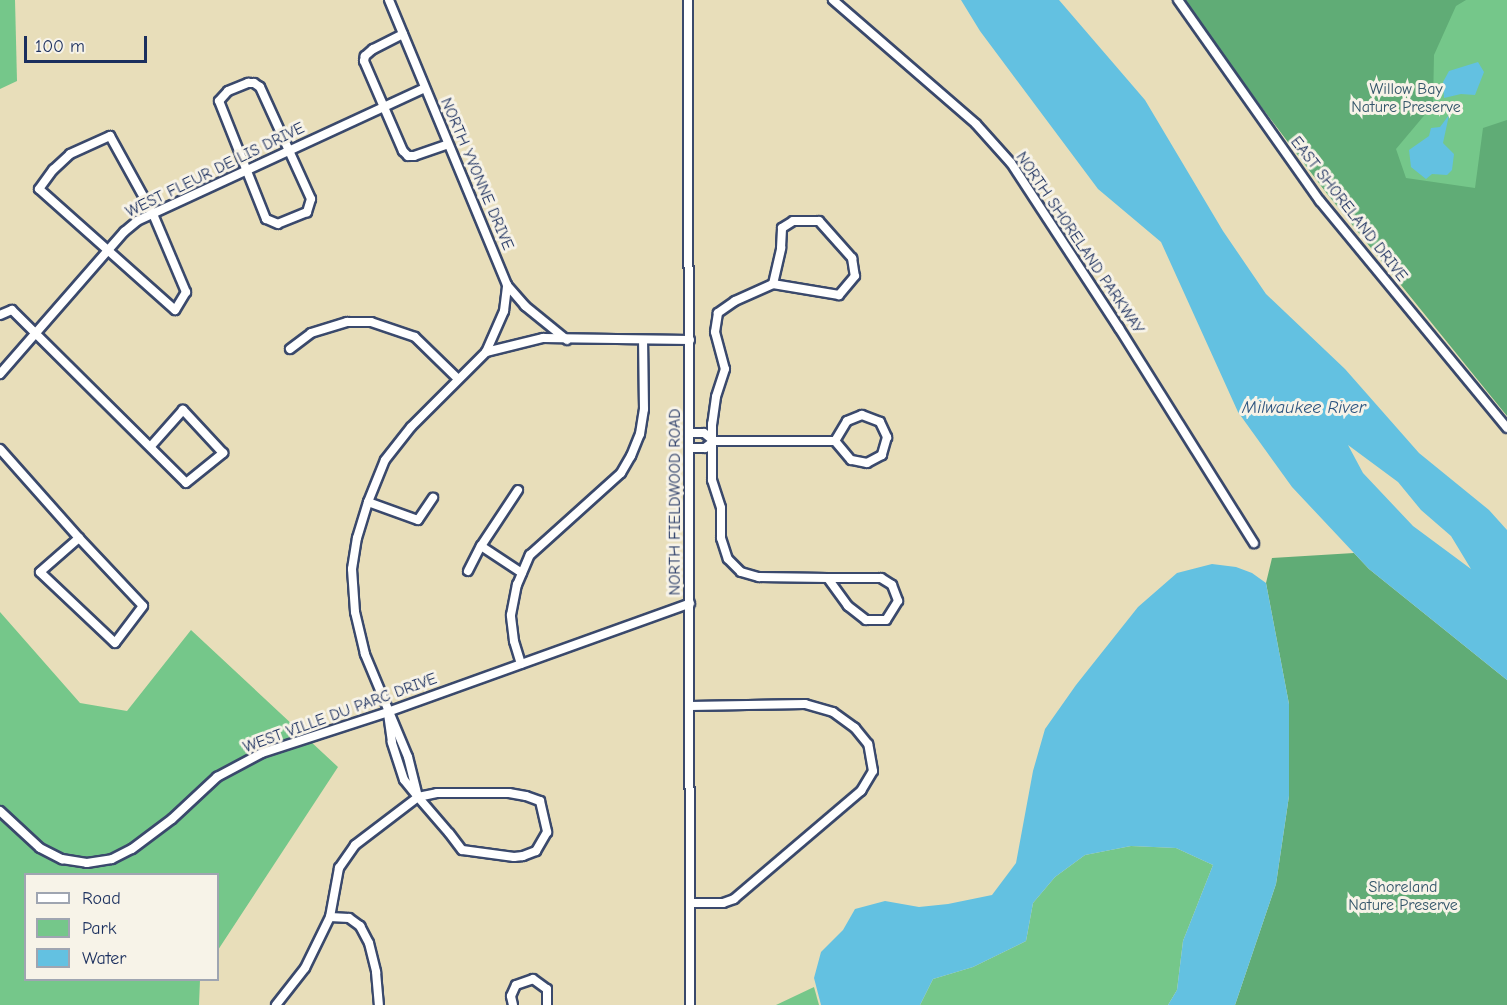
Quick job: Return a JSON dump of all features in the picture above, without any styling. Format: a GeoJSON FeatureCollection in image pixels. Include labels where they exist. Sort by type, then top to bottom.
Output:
{"type":"FeatureCollection","features":[{"type":"Feature","properties":{"kind":"street","name":"NORTH YVONNE DRIVE"},"geometry":{"type":"LineString","coordinates":[[389,0],[507,285],[540,319],[567,340]]}},
{"type":"Feature","properties":{"kind":"street","name":"NORTH FIELDWOOD ROAD"},"geometry":{"type":"LineString","coordinates":[[688,0],[690,1005]]}},
{"type":"Feature","properties":{"kind":"street","name":"NORTH SHORELAND PARKWAY"},"geometry":{"type":"LineString","coordinates":[[833,0],[976,124],[1011,163],[1119,328],[1254,543]]}},
{"type":"Feature","properties":{"kind":"street","name":"EAST SHORELAND DRIVE"},"geometry":{"type":"LineString","coordinates":[[1178,0],[1320,201],[1507,428]]}},
{"type":"Feature","properties":{"kind":"street"},"geometry":{"type":"LineString","coordinates":[[403,34],[373,49],[365,56],[364,61],[403,151],[408,156],[448,144]]}},
{"type":"Feature","properties":{"kind":"street"},"geometry":{"type":"LineString","coordinates":[[248,83],[254,83],[260,87],[288,150],[311,199],[307,213],[278,224],[271,223],[267,219],[245,170],[219,101],[228,91],[248,83]]}},
{"type":"Feature","properties":{"kind":"street","name":"WEST FLEUR DE LIS DRIVE"},"geometry":{"type":"LineString","coordinates":[[0,375],[34,333],[124,232],[153,214],[425,88]]}},
{"type":"Feature","properties":{"kind":"street"},"geometry":{"type":"LineString","coordinates":[[110,136],[153,214],[186,292],[175,310],[39,189],[52,170],[70,154],[110,136]]}},
{"type":"Feature","properties":{"kind":"street"},"geometry":{"type":"LineString","coordinates":[[774,284],[781,248],[782,228],[793,221],[819,221],[852,258],[855,276],[839,295],[774,284],[735,302],[718,313],[715,332],[725,369],[714,409],[712,480],[721,508],[721,538],[728,559],[741,572],[759,577],[881,578],[892,585],[898,601],[886,620],[866,620],[848,606],[828,578]]}},
{"type":"Feature","properties":{"kind":"street"},"geometry":{"type":"LineString","coordinates":[[276,1005],[305,968],[330,917],[339,868],[355,845],[418,797],[437,793],[509,793],[526,796],[540,801],[547,832],[536,850],[524,856],[514,857],[462,850],[418,797],[408,757],[365,654],[355,612],[352,569],[368,502],[386,460],[411,427],[486,352],[504,311],[507,285]]}},
{"type":"Feature","properties":{"kind":"street"},"geometry":{"type":"LineString","coordinates":[[0,315],[12,310],[186,483],[223,453],[183,410],[151,446]]}},
{"type":"Feature","properties":{"kind":"street"},"geometry":{"type":"LineString","coordinates":[[290,349],[311,333],[347,322],[371,322],[415,337],[458,379]]}},
{"type":"Feature","properties":{"kind":"street"},"geometry":{"type":"LineString","coordinates":[[486,352],[543,338],[690,340]]}},
{"type":"Feature","properties":{"kind":"street"},"geometry":{"type":"LineString","coordinates":[[520,664],[511,615],[522,573],[530,555],[621,473],[640,434],[644,410],[643,340]]}},
{"type":"Feature","properties":{"kind":"street"},"geometry":{"type":"LineString","coordinates":[[862,415],[880,422],[887,437],[882,455],[867,463],[851,460],[836,441],[847,421],[862,415]]}},
{"type":"Feature","properties":{"kind":"street"},"geometry":{"type":"LineString","coordinates":[[690,433],[704,433],[714,441]]}},
{"type":"Feature","properties":{"kind":"street"},"geometry":{"type":"LineString","coordinates":[[690,448],[705,448],[714,441],[836,441]]}},
{"type":"Feature","properties":{"kind":"street"},"geometry":{"type":"LineString","coordinates":[[0,449],[143,606],[115,643],[40,572],[79,538]]}},
{"type":"Feature","properties":{"kind":"street"},"geometry":{"type":"LineString","coordinates":[[468,571],[481,546],[518,490]]}},
{"type":"Feature","properties":{"kind":"street"},"geometry":{"type":"LineString","coordinates":[[368,502],[418,520],[433,498]]}},
{"type":"Feature","properties":{"kind":"street"},"geometry":{"type":"LineString","coordinates":[[481,546],[522,573]]}},
{"type":"Feature","properties":{"kind":"street","name":"WEST VILLE DU PARC DRIVE"},"geometry":{"type":"LineString","coordinates":[[0,811],[40,848],[62,859],[87,863],[112,859],[132,849],[164,825],[217,777],[262,753],[388,712],[690,603]]}},
{"type":"Feature","properties":{"kind":"street"},"geometry":{"type":"LineString","coordinates":[[690,706],[806,704],[833,712],[855,728],[868,744],[873,771],[861,791],[734,899],[723,903],[690,903]]}},
{"type":"Feature","properties":{"kind":"street"},"geometry":{"type":"LineString","coordinates":[[330,917],[349,918],[360,926],[369,943],[376,972],[380,1005]]}},
{"type":"Feature","properties":{"kind":"street"},"geometry":{"type":"LineString","coordinates":[[513,1005],[511,996],[516,985],[532,979],[547,989],[547,1005]]}},
{"type":"Feature","properties":{"kind":"green space"},"geometry":{"type":"Polygon","coordinates":[[[0,0],[15,0],[17,81],[0,89],[0,0]]]}},
{"type":"Feature","properties":{"kind":"green space","name":"Willow Bay Nature Preserve"},"geometry":{"type":"Polygon","coordinates":[[[1181,0],[1507,0],[1507,316],[1328,195],[1181,0]]]}},
{"type":"Feature","properties":{"kind":"green space","name":"Willow Bay Nature Preserve"},"geometry":{"type":"Polygon","coordinates":[[[1181,0],[1466,0],[1456,6],[1434,55],[1433,105],[1396,149],[1406,178],[1475,188],[1483,128],[1507,120],[1507,416],[1328,195],[1181,0]]]}},
{"type":"Feature","properties":{"kind":"green space","name":"Shoreland Nature Preserve"},"geometry":{"type":"Polygon","coordinates":[[[1354,553],[1369,569],[1507,680],[1507,1005],[1235,1005],[1276,884],[1289,796],[1289,704],[1266,583],[1272,558],[1354,553]]]}},
{"type":"Feature","properties":{"kind":"green space"},"geometry":{"type":"Polygon","coordinates":[[[0,612],[80,703],[127,711],[191,630],[338,767],[219,948],[219,873],[24,873],[24,981],[200,981],[199,1005],[0,1005],[0,612]]]}},
{"type":"Feature","properties":{"kind":"green space"},"geometry":{"type":"Polygon","coordinates":[[[1131,846],[1176,848],[1213,865],[1183,941],[1177,990],[1168,1005],[920,1005],[933,979],[973,967],[1026,941],[1033,903],[1055,877],[1085,855],[1131,846]]]}},
{"type":"Feature","properties":{"kind":"green space"},"geometry":{"type":"Polygon","coordinates":[[[814,987],[819,1005],[776,1005],[814,987]]]}},
{"type":"Feature","properties":{"kind":"water","name":"Milwaukee River"},"geometry":{"type":"Polygon","coordinates":[[[961,0],[1059,0],[1145,100],[1223,231],[1266,294],[1345,369],[1419,453],[1489,510],[1507,530],[1507,680],[1369,569],[1292,487],[1238,412],[1161,242],[1098,189],[980,31],[961,0]],[[1348,445],[1363,473],[1413,526],[1471,569],[1451,536],[1421,510],[1398,482],[1348,445]]]}},
{"type":"Feature","properties":{"kind":"water"},"geometry":{"type":"Polygon","coordinates":[[[1478,62],[1484,72],[1475,95],[1461,94],[1444,98],[1443,82],[1449,71],[1478,62]]]}},
{"type":"Feature","properties":{"kind":"water"},"geometry":{"type":"Polygon","coordinates":[[[1449,115],[1443,143],[1454,154],[1452,170],[1447,175],[1432,174],[1426,179],[1411,167],[1409,150],[1429,136],[1431,128],[1440,127],[1449,115]]]}},
{"type":"Feature","properties":{"kind":"water"},"geometry":{"type":"Polygon","coordinates":[[[1212,564],[1236,567],[1252,573],[1266,583],[1289,704],[1289,796],[1276,884],[1235,1005],[1168,1005],[1177,990],[1183,941],[1213,865],[1176,848],[1131,846],[1085,855],[1055,877],[1033,903],[1026,941],[973,967],[933,979],[920,1005],[821,1005],[814,978],[821,952],[843,930],[855,909],[885,901],[919,907],[992,895],[1016,863],[1033,771],[1045,729],[1076,685],[1138,607],[1177,573],[1212,564]]]}}]}
